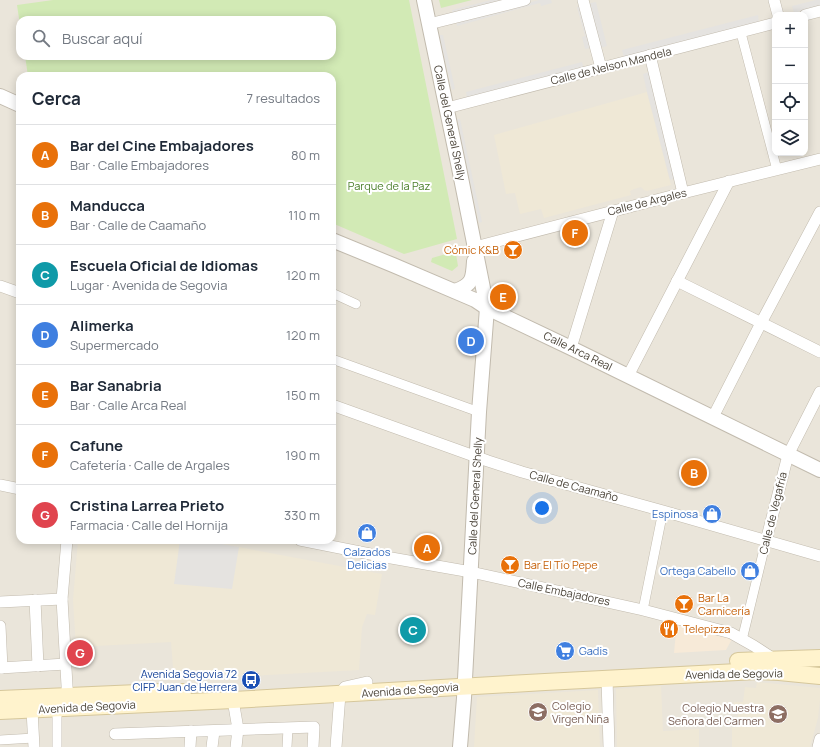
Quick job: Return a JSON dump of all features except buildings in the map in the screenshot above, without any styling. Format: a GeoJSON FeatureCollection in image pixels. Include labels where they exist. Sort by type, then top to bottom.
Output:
{"type":"FeatureCollection","features":[{"type":"Feature","properties":{"kind":"main road"},"geometry":{"type":"LineString","coordinates":[[774,659],[820,658]]}},
{"type":"Feature","properties":{"kind":"main road","name":"Avenida de Segovia"},"geometry":{"type":"LineString","coordinates":[[0,699],[65,704],[233,700],[340,694],[465,681],[774,659]]}},
{"type":"Feature","properties":{"kind":"main road","name":"Avenida de Segovia"},"geometry":{"type":"LineString","coordinates":[[0,711],[32,710],[65,704],[161,692],[169,693],[367,682],[607,678],[757,671],[820,676]]}},
{"type":"Feature","properties":{"kind":"street","name":"Calle del General Shelly"},"geometry":{"type":"LineString","coordinates":[[424,0],[487,308],[476,457],[465,681],[460,747]]}},
{"type":"Feature","properties":{"kind":"street"},"geometry":{"type":"LineString","coordinates":[[429,24],[525,0]]}},
{"type":"Feature","properties":{"kind":"street"},"geometry":{"type":"LineString","coordinates":[[583,0],[601,68]]}},
{"type":"Feature","properties":{"kind":"street"},"geometry":{"type":"LineString","coordinates":[[774,0],[777,12]]}},
{"type":"Feature","properties":{"kind":"street"},"geometry":{"type":"LineString","coordinates":[[808,14],[820,11]]}},
{"type":"Feature","properties":{"kind":"street","name":"Calle de Nelson Mandela"},"geometry":{"type":"LineString","coordinates":[[447,108],[772,24]]}},
{"type":"Feature","properties":{"kind":"street"},"geometry":{"type":"LineString","coordinates":[[741,33],[777,170]]}},
{"type":"Feature","properties":{"kind":"street"},"geometry":{"type":"LineString","coordinates":[[650,55],[683,193]]}},
{"type":"Feature","properties":{"kind":"street"},"geometry":{"type":"LineString","coordinates":[[0,96],[16,103]]}},
{"type":"Feature","properties":{"kind":"street","name":"Calle de Argales"},"geometry":{"type":"LineString","coordinates":[[475,247],[820,159]]}},
{"type":"Feature","properties":{"kind":"street"},"geometry":{"type":"LineString","coordinates":[[628,376],[729,182]]}},
{"type":"Feature","properties":{"kind":"street"},"geometry":{"type":"LineString","coordinates":[[571,348],[613,211]]}},
{"type":"Feature","properties":{"kind":"street"},"geometry":{"type":"LineString","coordinates":[[713,417],[820,212]]}},
{"type":"Feature","properties":{"kind":"street","name":"Calle Arca Real"},"geometry":{"type":"LineString","coordinates":[[336,242],[455,291],[820,470]]}},
{"type":"Feature","properties":{"kind":"street","name":"Calle del General Shelly"},"geometry":{"type":"LineString","coordinates":[[455,291],[469,285],[472,280],[475,247]]}},
{"type":"Feature","properties":{"kind":"street"},"geometry":{"type":"LineString","coordinates":[[677,281],[820,352]]}},
{"type":"Feature","properties":{"kind":"street"},"geometry":{"type":"LineString","coordinates":[[0,286],[16,292]]}},
{"type":"Feature","properties":{"kind":"street"},"geometry":{"type":"LineString","coordinates":[[336,295],[356,304]]}},
{"type":"Feature","properties":{"kind":"street"},"geometry":{"type":"LineString","coordinates":[[336,360],[479,412]]}},
{"type":"Feature","properties":{"kind":"street","name":"Calle de Vegafría"},"geometry":{"type":"LineString","coordinates":[[742,640],[788,455],[820,392]]}},
{"type":"Feature","properties":{"kind":"street","name":"Calle de Caamaño"},"geometry":{"type":"LineString","coordinates":[[336,407],[522,472],[820,556]]}},
{"type":"Feature","properties":{"kind":"street"},"geometry":{"type":"LineString","coordinates":[[0,485],[16,488]]}},
{"type":"Feature","properties":{"kind":"street"},"geometry":{"type":"LineString","coordinates":[[643,610],[663,511]]}},
{"type":"Feature","properties":{"kind":"street"},"geometry":{"type":"LineString","coordinates":[[57,747],[65,704],[66,664],[62,599],[67,544]]}},
{"type":"Feature","properties":{"kind":"street","name":"Calle Embajadores"},"geometry":{"type":"LineString","coordinates":[[320,544],[471,572],[643,610],[731,633],[774,659]]}},
{"type":"Feature","properties":{"kind":"street"},"geometry":{"type":"LineString","coordinates":[[0,602],[62,599]]}},
{"type":"Feature","properties":{"kind":"street"},"geometry":{"type":"LineString","coordinates":[[35,600],[38,666]]}},
{"type":"Feature","properties":{"kind":"street"},"geometry":{"type":"LineString","coordinates":[[0,626],[1,668],[66,664]]}},
{"type":"Feature","properties":{"kind":"street"},"geometry":{"type":"LineString","coordinates":[[607,678],[609,747]]}},
{"type":"Feature","properties":{"kind":"street"},"geometry":{"type":"LineString","coordinates":[[336,747],[340,694],[345,688],[367,682]]}},
{"type":"Feature","properties":{"kind":"street"},"geometry":{"type":"LineString","coordinates":[[233,700],[238,729],[236,747]]}},
{"type":"Feature","properties":{"kind":"street"},"geometry":{"type":"LineString","coordinates":[[0,740],[34,743],[32,710]]}},
{"type":"Feature","properties":{"kind":"street"},"geometry":{"type":"LineString","coordinates":[[115,734],[314,727],[313,747]]}},
{"type":"Feature","properties":{"kind":"street"},"geometry":{"type":"LineString","coordinates":[[286,747],[288,728]]}},
{"type":"Feature","properties":{"kind":"street"},"geometry":{"type":"LineString","coordinates":[[212,747],[214,730]]}},
{"type":"Feature","properties":{"kind":"street"},"geometry":{"type":"LineString","coordinates":[[190,747],[191,732]]}},
{"type":"Feature","properties":{"kind":"street"},"geometry":{"type":"LineString","coordinates":[[818,747],[820,739]]}},
{"type":"Feature","properties":{"kind":"shaded area"},"geometry":{"type":"Polygon","coordinates":[[[0,0],[820,0],[820,747],[0,747],[0,0]]]}},
{"type":"Feature","properties":{"kind":"shaded area"},"geometry":{"type":"Polygon","coordinates":[[[491,0],[505,0],[453,14],[452,10],[491,0]]]}},
{"type":"Feature","properties":{"kind":"shaded area"},"geometry":{"type":"Polygon","coordinates":[[[539,0],[551,0],[552,3],[541,6],[540,3],[457,26],[456,22],[539,0]]]}},
{"type":"Feature","properties":{"kind":"shaded area"},"geometry":{"type":"Polygon","coordinates":[[[820,0],[820,6],[798,12],[794,12],[792,6],[820,0]]]}},
{"type":"Feature","properties":{"kind":"shaded area"},"geometry":{"type":"Polygon","coordinates":[[[596,2],[607,46],[600,48],[590,3],[596,2]]]}},
{"type":"Feature","properties":{"kind":"shaded area"},"geometry":{"type":"Polygon","coordinates":[[[581,6],[591,48],[585,49],[582,37],[585,36],[577,7],[581,6]]]}},
{"type":"Feature","properties":{"kind":"shaded area"},"geometry":{"type":"Polygon","coordinates":[[[758,15],[759,22],[624,58],[622,50],[758,15]]]}},
{"type":"Feature","properties":{"kind":"shaded area"},"geometry":{"type":"Polygon","coordinates":[[[439,35],[443,35],[455,89],[452,90],[439,35]]]}},
{"type":"Feature","properties":{"kind":"shaded area"},"geometry":{"type":"Polygon","coordinates":[[[582,62],[584,68],[467,98],[466,92],[582,62]]]}},
{"type":"Feature","properties":{"kind":"shaded area"},"geometry":{"type":"Polygon","coordinates":[[[649,72],[676,178],[670,180],[643,74],[649,72]]]}},
{"type":"Feature","properties":{"kind":"shaded area"},"geometry":{"type":"Polygon","coordinates":[[[647,92],[671,185],[647,191],[641,187],[630,191],[631,195],[544,218],[541,209],[520,214],[515,193],[506,194],[494,135],[647,92]]]}},
{"type":"Feature","properties":{"kind":"shaded area"},"geometry":{"type":"Polygon","coordinates":[[[457,119],[460,119],[482,222],[479,223],[457,119]]]}},
{"type":"Feature","properties":{"kind":"shaded area"},"geometry":{"type":"Polygon","coordinates":[[[78,544],[222,544],[382,574],[375,615],[367,614],[362,627],[359,670],[174,680],[171,642],[76,647],[73,600],[78,544]]]}},
{"type":"Feature","properties":{"kind":"shaded area"},"geometry":{"type":"Polygon","coordinates":[[[179,544],[222,544],[239,547],[232,589],[174,584],[179,544]]]}},
{"type":"Feature","properties":{"kind":"shaded area"},"geometry":{"type":"Polygon","coordinates":[[[677,622],[732,639],[726,650],[674,653],[677,622]]]}},
{"type":"Feature","properties":{"kind":"shaded area","name":"Colegio Nuestra Señora del Carmen"},"geometry":{"type":"Polygon","coordinates":[[[757,682],[820,688],[818,718],[810,747],[732,747],[732,728],[738,727],[738,709],[734,708],[734,702],[743,702],[745,687],[756,688],[757,682]]]}},
{"type":"Feature","properties":{"kind":"shaded area","name":"Colegio Nuestra Señora del Carmen"},"geometry":{"type":"Polygon","coordinates":[[[661,686],[663,731],[699,729],[699,747],[617,747],[616,689],[661,686]]]}},
{"type":"Feature","properties":{"kind":"shaded area","name":"Colegio Virgen Niña"},"geometry":{"type":"Polygon","coordinates":[[[598,690],[600,747],[474,747],[477,697],[598,690]]]}},
{"type":"Feature","properties":{"kind":"green space","name":"Parque de la Paz"},"geometry":{"type":"Polygon","coordinates":[[[53,0],[409,0],[457,239],[404,254],[336,225],[336,72],[27,72],[26,60],[336,60],[336,16],[19,16],[17,5],[53,0]]]}},
{"type":"Feature","properties":{"kind":"green space"},"geometry":{"type":"Polygon","coordinates":[[[439,0],[472,0],[441,8],[439,0]]]}},
{"type":"Feature","properties":{"kind":"green space"},"geometry":{"type":"Polygon","coordinates":[[[453,252],[456,254],[458,266],[452,271],[431,262],[432,258],[453,252]]]}},
{"type":"Feature","properties":{"kind":"place","name":"Cafune"},"geometry":{"type":"Point","coordinates":[575,233]}},
{"type":"Feature","properties":{"kind":"place","name":"Cómic K&B"},"geometry":{"type":"Point","coordinates":[513,250]}},
{"type":"Feature","properties":{"kind":"place","name":"Bar Sanabria"},"geometry":{"type":"Point","coordinates":[503,297]}},
{"type":"Feature","properties":{"kind":"place","name":"Alimerka"},"geometry":{"type":"Point","coordinates":[471,341]}},
{"type":"Feature","properties":{"kind":"place","name":"Manducca"},"geometry":{"type":"Point","coordinates":[694,473]}},
{"type":"Feature","properties":{"kind":"place","name":"Espinosa"},"geometry":{"type":"Point","coordinates":[712,514]}},
{"type":"Feature","properties":{"kind":"place","name":"Calzados Delicias"},"geometry":{"type":"Point","coordinates":[367,533]}},
{"type":"Feature","properties":{"kind":"place","name":"Bar del Cine Embajadores"},"geometry":{"type":"Point","coordinates":[427,548]}},
{"type":"Feature","properties":{"kind":"place","name":"Bar El Tío Pepe"},"geometry":{"type":"Point","coordinates":[510,565]}},
{"type":"Feature","properties":{"kind":"place","name":"Ortega Cabello"},"geometry":{"type":"Point","coordinates":[750,571]}},
{"type":"Feature","properties":{"kind":"place","name":"Bar La Carnicería"},"geometry":{"type":"Point","coordinates":[684,604]}},
{"type":"Feature","properties":{"kind":"place","name":"Telepizza"},"geometry":{"type":"Point","coordinates":[669,629]}},
{"type":"Feature","properties":{"kind":"place","name":"Escuela Oficial de Idiomas"},"geometry":{"type":"Point","coordinates":[413,630]}},
{"type":"Feature","properties":{"kind":"place","name":"Gadis"},"geometry":{"type":"Point","coordinates":[565,651]}},
{"type":"Feature","properties":{"kind":"place","name":"Cristina Larrea Prieto"},"geometry":{"type":"Point","coordinates":[80,653]}},
{"type":"Feature","properties":{"kind":"place","name":"Avenida Segovia 72 CIFP Juan de Herrera"},"geometry":{"type":"Point","coordinates":[251,680]}},
{"type":"Feature","properties":{"kind":"place","name":"Colegio Virgen Niña"},"geometry":{"type":"Point","coordinates":[538,712]}},
{"type":"Feature","properties":{"kind":"place","name":"Colegio Nuestra Señora del Carmen"},"geometry":{"type":"Point","coordinates":[778,714]}}]}
